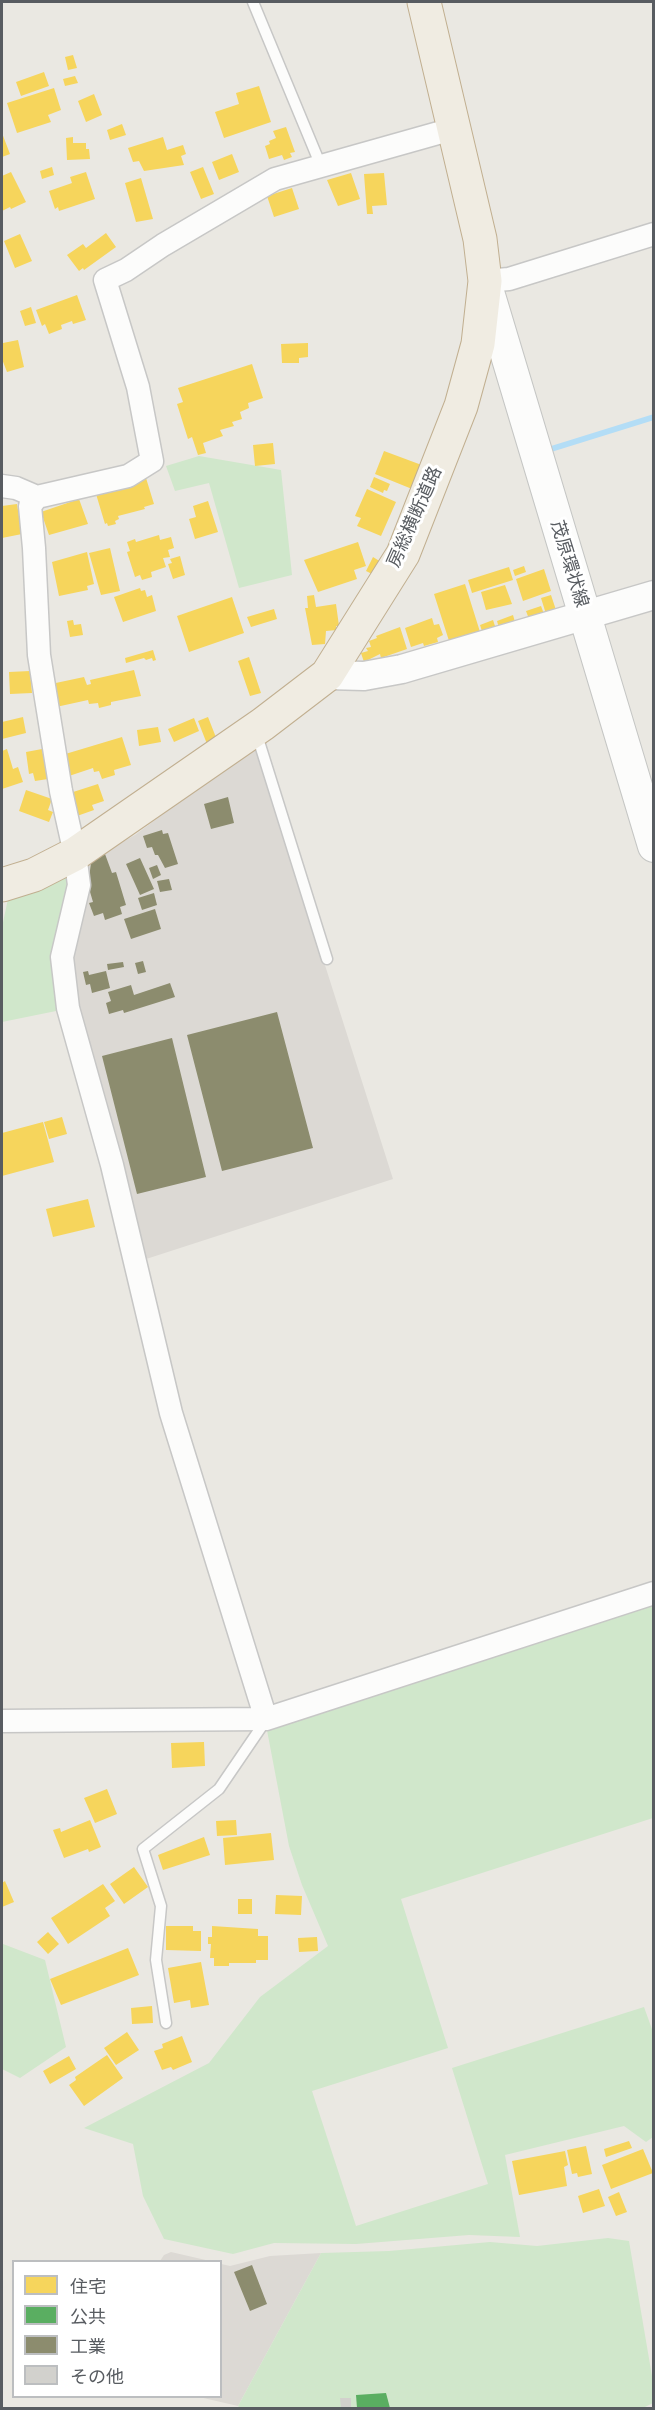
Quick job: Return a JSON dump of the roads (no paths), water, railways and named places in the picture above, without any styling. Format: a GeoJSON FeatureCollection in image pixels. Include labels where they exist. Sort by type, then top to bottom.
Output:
{"type":"FeatureCollection","features":[{"type":"Feature","properties":{"kind":"highway","name":"房総横断道路"},"geometry":{"type":"LineString","coordinates":[[2,885],[34,874],[75,854],[255,729],[327,675],[403,554],[461,406],[478,344],[485,281],[480,239],[456,128],[424,2]]}},
{"type":"Feature","properties":{"kind":"main road","name":"茂原環状線"},"geometry":{"type":"LineString","coordinates":[[485,281],[654,846]]}},
{"type":"Feature","properties":{"kind":"street"},"geometry":{"type":"LineString","coordinates":[[2,486],[16,488],[37,497],[128,476],[152,461],[138,387],[105,280],[126,270],[163,245],[275,179],[456,128]]}},
{"type":"Feature","properties":{"kind":"street"},"geometry":{"type":"LineString","coordinates":[[485,281],[509,279],[654,234]]}},
{"type":"Feature","properties":{"kind":"street"},"geometry":{"type":"LineString","coordinates":[[37,497],[30,506],[39,655],[79,885],[62,957],[68,1008],[112,1165],[171,1413],[266,1719]]}},
{"type":"Feature","properties":{"kind":"street"},"geometry":{"type":"LineString","coordinates":[[327,675],[364,676],[402,669],[654,595]]}},
{"type":"Feature","properties":{"kind":"street"},"geometry":{"type":"LineString","coordinates":[[2,1721],[266,1719],[654,1593]]}},
{"type":"Feature","properties":{"kind":"lane"},"geometry":{"type":"LineString","coordinates":[[253,2],[321,166]]}},
{"type":"Feature","properties":{"kind":"lane"},"geometry":{"type":"LineString","coordinates":[[255,729],[327,959]]}},
{"type":"Feature","properties":{"kind":"lane"},"geometry":{"type":"LineString","coordinates":[[166,2023],[156,1960],[161,1906],[143,1849],[219,1789],[266,1719]]}},
{"type":"Feature","properties":{"kind":"waterway"},"geometry":{"type":"LineString","coordinates":[[548,450],[654,417]]}}]}
